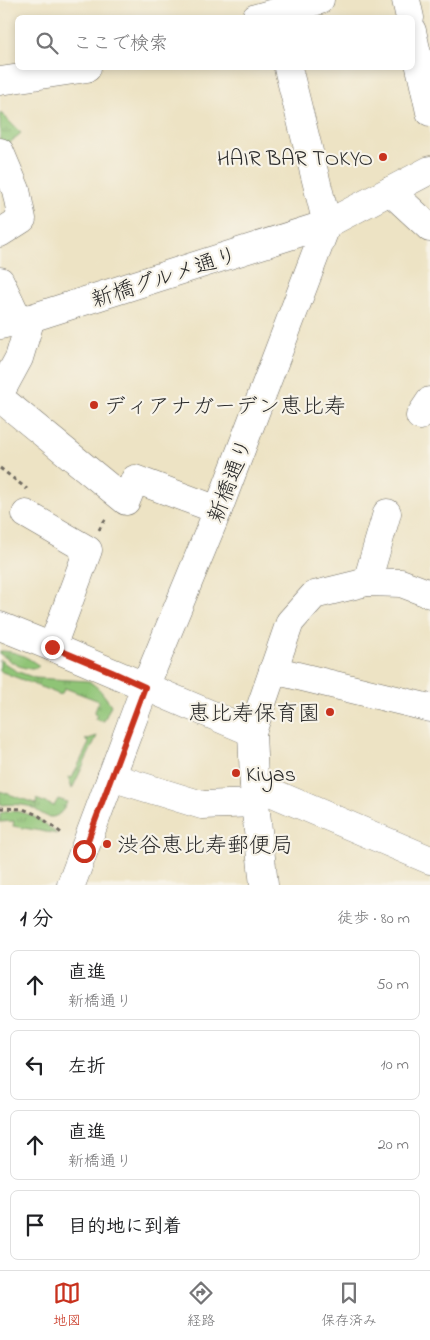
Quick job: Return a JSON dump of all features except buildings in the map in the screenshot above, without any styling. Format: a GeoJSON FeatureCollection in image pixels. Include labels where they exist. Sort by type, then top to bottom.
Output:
{"type":"FeatureCollection","features":[{"type":"Feature","properties":{"kind":"street"},"geometry":{"type":"LineString","coordinates":[[269,12],[320,0]]}},
{"type":"Feature","properties":{"kind":"street"},"geometry":{"type":"LineString","coordinates":[[406,0],[411,15]]}},
{"type":"Feature","properties":{"kind":"street"},"geometry":{"type":"LineString","coordinates":[[417,31],[430,112]]}},
{"type":"Feature","properties":{"kind":"street"},"geometry":{"type":"LineString","coordinates":[[0,81],[74,70]]}},
{"type":"Feature","properties":{"kind":"street"},"geometry":{"type":"LineString","coordinates":[[288,70],[327,224]]}},
{"type":"Feature","properties":{"kind":"street"},"geometry":{"type":"LineString","coordinates":[[0,152],[16,190],[22,218],[0,233]]}},
{"type":"Feature","properties":{"kind":"street","name":"新橋グルメ通り"},"geometry":{"type":"LineString","coordinates":[[16,321],[327,224],[430,170]]}},
{"type":"Feature","properties":{"kind":"street"},"geometry":{"type":"LineString","coordinates":[[390,192],[430,228]]}},
{"type":"Feature","properties":{"kind":"street","name":"新橋通り"},"geometry":{"type":"LineString","coordinates":[[71,885],[145,687],[218,510],[327,224]]}},
{"type":"Feature","properties":{"kind":"street"},"geometry":{"type":"LineString","coordinates":[[0,281],[16,321],[19,358],[0,393]]}},
{"type":"Feature","properties":{"kind":"street"},"geometry":{"type":"LineString","coordinates":[[0,398],[126,501],[136,479],[218,510]]}},
{"type":"Feature","properties":{"kind":"street"},"geometry":{"type":"LineString","coordinates":[[367,582],[387,513]]}},
{"type":"Feature","properties":{"kind":"street"},"geometry":{"type":"LineString","coordinates":[[26,514],[88,550],[41,642]]}},
{"type":"Feature","properties":{"kind":"street"},"geometry":{"type":"LineString","coordinates":[[264,885],[254,794],[252,732],[290,622],[314,595],[367,582],[400,583],[430,594]]}},
{"type":"Feature","properties":{"kind":"street"},"geometry":{"type":"LineString","coordinates":[[0,626],[252,732]]}},
{"type":"Feature","properties":{"kind":"street"},"geometry":{"type":"LineString","coordinates":[[273,670],[430,708]]}},
{"type":"Feature","properties":{"kind":"street"},"geometry":{"type":"LineString","coordinates":[[111,777],[202,805],[254,794],[430,860]]}},
{"type":"Feature","properties":{"kind":"path"},"geometry":{"type":"LineString","coordinates":[[88,550],[118,495]]}},
{"type":"Feature","properties":{"kind":"path"},"geometry":{"type":"LineString","coordinates":[[0,808],[23,809],[38,815],[84,851]]}},
{"type":"Feature","properties":{"kind":"green space"},"geometry":{"type":"Polygon","coordinates":[[[0,112],[21,133],[4,148],[0,139],[0,112]]]}},
{"type":"Feature","properties":{"kind":"green space"},"geometry":{"type":"Polygon","coordinates":[[[0,651],[11,652],[25,657],[38,665],[38,667],[22,667],[0,654],[0,651]]]}},
{"type":"Feature","properties":{"kind":"green space"},"geometry":{"type":"Polygon","coordinates":[[[0,660],[16,671],[35,678],[88,681],[92,683],[111,705],[104,721],[95,719],[97,715],[94,714],[99,701],[65,688],[61,695],[0,671],[0,660]]]}},
{"type":"Feature","properties":{"kind":"green space"},"geometry":{"type":"Polygon","coordinates":[[[97,736],[72,789],[68,777],[72,778],[89,743],[85,740],[97,736]]]}},
{"type":"Feature","properties":{"kind":"green space"},"geometry":{"type":"Polygon","coordinates":[[[0,791],[37,804],[36,799],[54,806],[58,799],[67,802],[61,812],[56,816],[50,817],[28,806],[0,805],[0,791]]]}},
{"type":"Feature","properties":{"kind":"green space"},"geometry":{"type":"Polygon","coordinates":[[[12,811],[25,813],[37,818],[57,834],[13,826],[14,821],[0,822],[0,813],[12,811]]]}},
{"type":"Feature","properties":{"kind":"place","name":"HAIR BAR TOKYO"},"geometry":{"type":"Point","coordinates":[383,157]}},
{"type":"Feature","properties":{"kind":"place","name":"ディアナガーデン恵比寿"},"geometry":{"type":"Point","coordinates":[94,405]}},
{"type":"Feature","properties":{"kind":"place","name":"恵比寿保育園"},"geometry":{"type":"Point","coordinates":[330,712]}},
{"type":"Feature","properties":{"kind":"place","name":"Kiyas"},"geometry":{"type":"Point","coordinates":[236,773]}},
{"type":"Feature","properties":{"kind":"place","name":"渋谷恵比寿郵便局"},"geometry":{"type":"Point","coordinates":[107,844]}},
{"type":"Feature","properties":{"kind":"route"},"geometry":{"type":"LineString","coordinates":[[52,647],[145,687],[84,851]]}}]}
